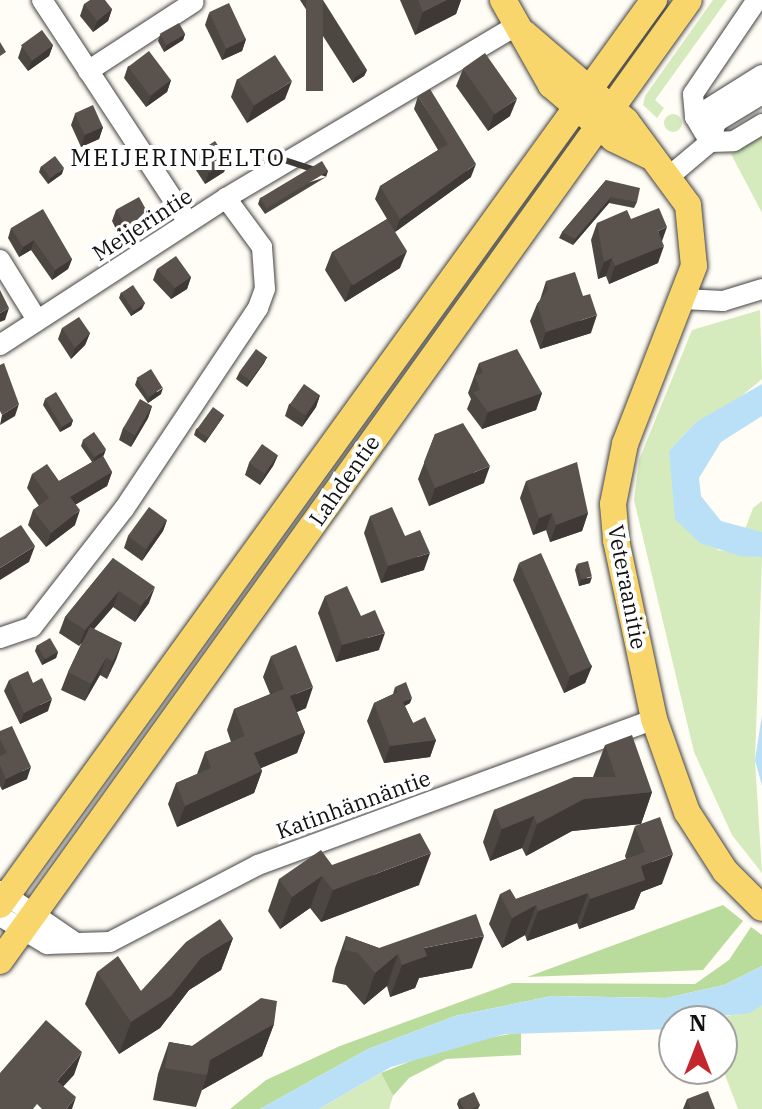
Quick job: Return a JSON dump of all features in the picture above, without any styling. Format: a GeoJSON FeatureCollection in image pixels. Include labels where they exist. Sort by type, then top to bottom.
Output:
{"type":"FeatureCollection","features":[{"type":"Feature","properties":{"kind":"main road","name":"Veteraanitie"},"geometry":{"type":"LineString","coordinates":[[503,0],[521,28],[539,68],[582,98],[665,167],[688,205],[695,252],[683,299],[625,444],[613,504],[654,719],[694,825],[762,908]]}},
{"type":"Feature","properties":{"kind":"main road","name":"Lahdentie"},"geometry":{"type":"LineString","coordinates":[[2,902],[654,0]]}},
{"type":"Feature","properties":{"kind":"main road","name":"Lahdentie"},"geometry":{"type":"LineString","coordinates":[[0,961],[31,922],[689,0]]}},
{"type":"Feature","properties":{"kind":"street"},"geometry":{"type":"LineString","coordinates":[[42,0],[188,222]]}},
{"type":"Feature","properties":{"kind":"street"},"geometry":{"type":"LineString","coordinates":[[710,142],[695,117],[693,94],[757,0]]}},
{"type":"Feature","properties":{"kind":"street"},"geometry":{"type":"LineString","coordinates":[[88,71],[194,2]]}},
{"type":"Feature","properties":{"kind":"street","name":"Meijerintie"},"geometry":{"type":"LineString","coordinates":[[0,345],[226,198],[521,28]]}},
{"type":"Feature","properties":{"kind":"street"},"geometry":{"type":"LineString","coordinates":[[695,117],[762,75]]}},
{"type":"Feature","properties":{"kind":"street"},"geometry":{"type":"LineString","coordinates":[[710,142],[716,122],[762,94]]}},
{"type":"Feature","properties":{"kind":"street"},"geometry":{"type":"LineString","coordinates":[[665,167],[710,142],[734,141],[762,124]]}},
{"type":"Feature","properties":{"kind":"street"},"geometry":{"type":"LineString","coordinates":[[0,638],[32,627],[124,509],[258,308],[265,289],[262,247],[226,198]]}},
{"type":"Feature","properties":{"kind":"street"},"geometry":{"type":"LineString","coordinates":[[0,260],[37,320]]}},
{"type":"Feature","properties":{"kind":"street"},"geometry":{"type":"LineString","coordinates":[[683,299],[723,301],[762,289]]}},
{"type":"Feature","properties":{"kind":"street","name":"Katinhännäntie"},"geometry":{"type":"LineString","coordinates":[[2,902],[31,922],[76,943],[110,942],[248,869],[654,719]]}},
{"type":"Feature","properties":{"kind":"green space"},"geometry":{"type":"Polygon","coordinates":[[[713,0],[727,0],[655,100],[664,108],[657,118],[643,105],[645,96],[713,0]]]}},
{"type":"Feature","properties":{"kind":"green space"},"geometry":{"type":"Polygon","coordinates":[[[673,114],[682,123],[673,132],[664,123],[673,114]]]}},
{"type":"Feature","properties":{"kind":"green space"},"geometry":{"type":"Polygon","coordinates":[[[762,134],[762,213],[731,154],[762,134]]]}},
{"type":"Feature","properties":{"kind":"green space"},"geometry":{"type":"Polygon","coordinates":[[[760,310],[762,379],[726,409],[696,422],[669,451],[718,550],[762,557],[755,760],[762,873],[732,835],[694,752],[634,500],[639,460],[692,330],[760,310]]]}},
{"type":"Feature","properties":{"kind":"green space"},"geometry":{"type":"Polygon","coordinates":[[[762,501],[762,532],[744,532],[753,508],[762,501]]]}},
{"type":"Feature","properties":{"kind":"green space"},"geometry":{"type":"Polygon","coordinates":[[[723,905],[743,921],[703,970],[527,977],[723,905]]]}},
{"type":"Feature","properties":{"kind":"green space"},"geometry":{"type":"Polygon","coordinates":[[[751,927],[762,935],[762,966],[724,985],[666,998],[552,996],[455,1016],[368,1049],[260,1109],[230,1109],[266,1080],[340,1046],[512,983],[695,984],[729,960],[751,927]]]}},
{"type":"Feature","properties":{"kind":"green space"},"geometry":{"type":"Polygon","coordinates":[[[762,1005],[762,1109],[738,1109],[729,1085],[738,1085],[738,1013],[762,1005]]]}},
{"type":"Feature","properties":{"kind":"green space"},"geometry":{"type":"Polygon","coordinates":[[[521,1032],[521,1055],[446,1059],[409,1078],[393,1096],[381,1073],[451,1045],[521,1032]]]}},
{"type":"Feature","properties":{"kind":"green space"},"geometry":{"type":"Polygon","coordinates":[[[381,1073],[393,1096],[389,1109],[319,1109],[381,1073]]]}},
{"type":"Feature","properties":{"kind":"water"},"geometry":{"type":"Polygon","coordinates":[[[762,384],[762,416],[721,442],[699,478],[701,496],[721,521],[762,532],[762,557],[740,556],[700,543],[675,519],[669,451],[696,422],[762,384]]]}},
{"type":"Feature","properties":{"kind":"water"},"geometry":{"type":"Polygon","coordinates":[[[762,715],[762,786],[755,760],[762,715]]]}},
{"type":"Feature","properties":{"kind":"water"},"geometry":{"type":"Polygon","coordinates":[[[762,966],[762,1005],[750,1013],[738,1014],[738,1005],[658,1005],[658,1029],[505,1034],[391,1067],[319,1109],[260,1109],[368,1049],[455,1016],[552,996],[666,998],[724,985],[762,966]]]}},
{"type":"Feature","properties":{"kind":"building"},"geometry":{"type":"Polygon","coordinates":[[[90,0],[105,0],[112,9],[97,21],[84,4],[90,0]]]}},
{"type":"Feature","properties":{"kind":"building"},"geometry":{"type":"Polygon","coordinates":[[[306,0],[323,0],[323,91],[306,91],[306,0]]]}},
{"type":"Feature","properties":{"kind":"building"},"geometry":{"type":"Polygon","coordinates":[[[418,0],[447,0],[423,12],[418,0]]]}},
{"type":"Feature","properties":{"kind":"building"},"geometry":{"type":"Polygon","coordinates":[[[229,3],[246,39],[226,49],[209,12],[229,3]]]}},
{"type":"Feature","properties":{"kind":"building"},"geometry":{"type":"Polygon","coordinates":[[[179,23],[185,34],[166,45],[160,34],[179,23]]]}},
{"type":"Feature","properties":{"kind":"building"},"geometry":{"type":"Polygon","coordinates":[[[42,30],[53,45],[32,61],[21,45],[42,30]]]}},
{"type":"Feature","properties":{"kind":"building"},"geometry":{"type":"Polygon","coordinates":[[[0,42],[6,52],[0,56],[0,42]]]}},
{"type":"Feature","properties":{"kind":"building"},"geometry":{"type":"Polygon","coordinates":[[[149,51],[171,80],[150,95],[128,67],[149,51]]]}},
{"type":"Feature","properties":{"kind":"building"},"geometry":{"type":"Polygon","coordinates":[[[485,53],[517,99],[495,114],[463,68],[485,53]]]}},
{"type":"Feature","properties":{"kind":"building"},"geometry":{"type":"Polygon","coordinates":[[[275,55],[292,81],[254,106],[237,80],[275,55]]]}},
{"type":"Feature","properties":{"kind":"building"},"geometry":{"type":"Polygon","coordinates":[[[430,89],[476,164],[400,219],[380,186],[448,144],[418,96],[430,89]]]}},
{"type":"Feature","properties":{"kind":"building"},"geometry":{"type":"Polygon","coordinates":[[[93,105],[103,127],[84,135],[75,113],[93,105]]]}},
{"type":"Feature","properties":{"kind":"building"},"geometry":{"type":"Polygon","coordinates":[[[215,141],[228,160],[210,172],[197,153],[215,141]]]}},
{"type":"Feature","properties":{"kind":"building"},"geometry":{"type":"Polygon","coordinates":[[[55,156],[64,168],[50,178],[41,166],[55,156]]]}},
{"type":"Feature","properties":{"kind":"building"},"geometry":{"type":"Polygon","coordinates":[[[322,161],[328,171],[266,208],[260,198],[322,161]]]}},
{"type":"Feature","properties":{"kind":"building"},"geometry":{"type":"Polygon","coordinates":[[[606,180],[640,188],[637,202],[611,197],[575,239],[562,232],[606,180]]]}},
{"type":"Feature","properties":{"kind":"building"},"geometry":{"type":"Polygon","coordinates":[[[139,197],[149,215],[126,228],[116,210],[139,197]]]}},
{"type":"Feature","properties":{"kind":"building"},"geometry":{"type":"Polygon","coordinates":[[[659,208],[667,227],[658,231],[664,246],[615,266],[612,258],[604,262],[597,223],[627,210],[631,219],[659,208]]]}},
{"type":"Feature","properties":{"kind":"building"},"geometry":{"type":"Polygon","coordinates":[[[43,209],[72,259],[55,270],[34,240],[23,247],[11,228],[43,209]]]}},
{"type":"Feature","properties":{"kind":"building"},"geometry":{"type":"Polygon","coordinates":[[[387,219],[407,251],[353,285],[333,253],[387,219]]]}},
{"type":"Feature","properties":{"kind":"building"},"geometry":{"type":"Polygon","coordinates":[[[176,256],[191,277],[175,288],[157,269],[176,256]]]}},
{"type":"Feature","properties":{"kind":"building"},"geometry":{"type":"Polygon","coordinates":[[[575,272],[583,296],[590,294],[597,315],[546,332],[537,304],[548,290],[546,281],[575,272]]]}},
{"type":"Feature","properties":{"kind":"building"},"geometry":{"type":"Polygon","coordinates":[[[133,285],[145,303],[134,311],[121,293],[133,285]]]}},
{"type":"Feature","properties":{"kind":"building"},"geometry":{"type":"Polygon","coordinates":[[[0,290],[9,308],[0,313],[0,290]]]}},
{"type":"Feature","properties":{"kind":"building"},"geometry":{"type":"Polygon","coordinates":[[[79,317],[90,333],[75,348],[62,328],[79,317]]]}},
{"type":"Feature","properties":{"kind":"building"},"geometry":{"type":"Polygon","coordinates":[[[256,349],[267,357],[250,381],[239,372],[256,349]]]}},
{"type":"Feature","properties":{"kind":"building"},"geometry":{"type":"Polygon","coordinates":[[[517,349],[542,393],[488,412],[473,392],[480,390],[475,376],[483,373],[479,363],[517,349]]]}},
{"type":"Feature","properties":{"kind":"building"},"geometry":{"type":"Polygon","coordinates":[[[4,363],[19,404],[2,415],[0,365],[4,363]]]}},
{"type":"Feature","properties":{"kind":"building"},"geometry":{"type":"Polygon","coordinates":[[[151,369],[163,388],[148,397],[137,378],[151,369]]]}},
{"type":"Feature","properties":{"kind":"building"},"geometry":{"type":"Polygon","coordinates":[[[304,384],[320,395],[305,415],[290,404],[304,384]]]}},
{"type":"Feature","properties":{"kind":"building"},"geometry":{"type":"Polygon","coordinates":[[[56,392],[73,420],[62,427],[45,399],[56,392]]]}},
{"type":"Feature","properties":{"kind":"building"},"geometry":{"type":"Polygon","coordinates":[[[140,399],[152,406],[135,435],[123,428],[140,399]]]}},
{"type":"Feature","properties":{"kind":"building"},"geometry":{"type":"Polygon","coordinates":[[[213,407],[224,415],[208,438],[197,430],[213,407]]]}},
{"type":"Feature","properties":{"kind":"building"},"geometry":{"type":"Polygon","coordinates":[[[463,423],[490,466],[435,488],[424,462],[435,434],[463,423]]]}},
{"type":"Feature","properties":{"kind":"building"},"geometry":{"type":"Polygon","coordinates":[[[94,432],[106,449],[95,457],[83,440],[94,432]]]}},
{"type":"Feature","properties":{"kind":"building"},"geometry":{"type":"Polygon","coordinates":[[[262,444],[278,455],[264,474],[249,463],[262,444]]]}},
{"type":"Feature","properties":{"kind":"building"},"geometry":{"type":"Polygon","coordinates":[[[103,456],[112,472],[70,497],[80,510],[51,533],[33,510],[49,498],[32,474],[47,464],[59,481],[103,456]]]}},
{"type":"Feature","properties":{"kind":"building"},"geometry":{"type":"Polygon","coordinates":[[[577,462],[588,513],[556,525],[552,513],[539,518],[526,481],[577,462]]]}},
{"type":"Feature","properties":{"kind":"building"},"geometry":{"type":"Polygon","coordinates":[[[149,507],[167,520],[146,549],[128,536],[149,507]]]}},
{"type":"Feature","properties":{"kind":"building"},"geometry":{"type":"Polygon","coordinates":[[[392,507],[405,536],[420,530],[430,553],[388,566],[370,516],[392,507]]]}},
{"type":"Feature","properties":{"kind":"building"},"geometry":{"type":"Polygon","coordinates":[[[21,525],[35,546],[0,568],[0,538],[21,525]]]}},
{"type":"Feature","properties":{"kind":"building"},"geometry":{"type":"Polygon","coordinates":[[[541,553],[591,666],[570,676],[519,563],[541,553]]]}},
{"type":"Feature","properties":{"kind":"building"},"geometry":{"type":"Polygon","coordinates":[[[113,558],[155,587],[141,606],[119,591],[85,630],[65,617],[113,558]]]}},
{"type":"Feature","properties":{"kind":"building"},"geometry":{"type":"Polygon","coordinates":[[[588,561],[592,577],[581,579],[577,564],[588,561]]]}},
{"type":"Feature","properties":{"kind":"building"},"geometry":{"type":"Polygon","coordinates":[[[347,586],[361,616],[375,610],[385,633],[342,645],[325,596],[347,586]]]}},
{"type":"Feature","properties":{"kind":"building"},"geometry":{"type":"Polygon","coordinates":[[[90,627],[122,643],[113,661],[106,658],[91,684],[68,672],[90,627]]]}},
{"type":"Feature","properties":{"kind":"building"},"geometry":{"type":"Polygon","coordinates":[[[50,638],[58,652],[45,659],[37,646],[50,638]]]}},
{"type":"Feature","properties":{"kind":"building"},"geometry":{"type":"Polygon","coordinates":[[[296,645],[313,687],[290,696],[305,732],[254,753],[262,771],[185,806],[176,783],[211,768],[205,752],[245,736],[234,709],[284,689],[271,656],[296,645]]]}},
{"type":"Feature","properties":{"kind":"building"},"geometry":{"type":"Polygon","coordinates":[[[28,671],[33,683],[42,678],[52,699],[24,713],[9,680],[28,671]]]}},
{"type":"Feature","properties":{"kind":"building"},"geometry":{"type":"Polygon","coordinates":[[[406,682],[412,698],[403,702],[395,687],[406,682]]]}},
{"type":"Feature","properties":{"kind":"building"},"geometry":{"type":"Polygon","coordinates":[[[398,692],[413,723],[425,717],[436,740],[390,746],[374,703],[398,692]]]}},
{"type":"Feature","properties":{"kind":"building"},"geometry":{"type":"Polygon","coordinates":[[[12,726],[31,767],[6,779],[0,756],[7,753],[0,739],[0,731],[12,726]]]}},
{"type":"Feature","properties":{"kind":"building"},"geometry":{"type":"Polygon","coordinates":[[[632,735],[652,792],[584,799],[537,824],[534,816],[502,829],[494,810],[574,777],[616,777],[605,745],[632,735]]]}},
{"type":"Feature","properties":{"kind":"building"},"geometry":{"type":"Polygon","coordinates":[[[660,817],[673,854],[641,866],[645,880],[590,899],[588,893],[538,911],[536,905],[512,918],[500,894],[510,889],[516,899],[645,852],[635,826],[660,817]]]}},
{"type":"Feature","properties":{"kind":"building"},"geometry":{"type":"Polygon","coordinates":[[[420,833],[431,853],[333,890],[322,876],[292,897],[279,879],[321,850],[332,865],[420,833]]]}},
{"type":"Feature","properties":{"kind":"building"},"geometry":{"type":"Polygon","coordinates":[[[476,914],[484,936],[424,948],[427,956],[402,965],[398,954],[375,973],[358,953],[344,950],[346,936],[379,948],[476,914]]]}},
{"type":"Feature","properties":{"kind":"building"},"geometry":{"type":"Polygon","coordinates":[[[220,919],[233,938],[201,958],[171,996],[131,1022],[97,972],[118,956],[141,991],[186,942],[220,919]]]}},
{"type":"Feature","properties":{"kind":"building"},"geometry":{"type":"Polygon","coordinates":[[[261,998],[277,1001],[274,1024],[210,1060],[207,1075],[165,1068],[169,1042],[192,1046],[261,998]]]}},
{"type":"Feature","properties":{"kind":"building"},"geometry":{"type":"Polygon","coordinates":[[[46,1020],[82,1052],[57,1081],[76,1097],[66,1109],[42,1109],[37,1104],[33,1109],[0,1109],[0,1073],[46,1020]]]}},
{"type":"Feature","properties":{"kind":"building"},"geometry":{"type":"Polygon","coordinates":[[[708,1091],[715,1109],[691,1109],[687,1099],[708,1091]]]}},
{"type":"Feature","properties":{"kind":"building"},"geometry":{"type":"Polygon","coordinates":[[[474,1092],[480,1105],[464,1109],[459,1099],[474,1092]]]}},
{"type":"Feature","properties":{"kind":"district","name":"MEIJERINPELTO"},"geometry":{"type":"Point","coordinates":[178,158]}}]}
